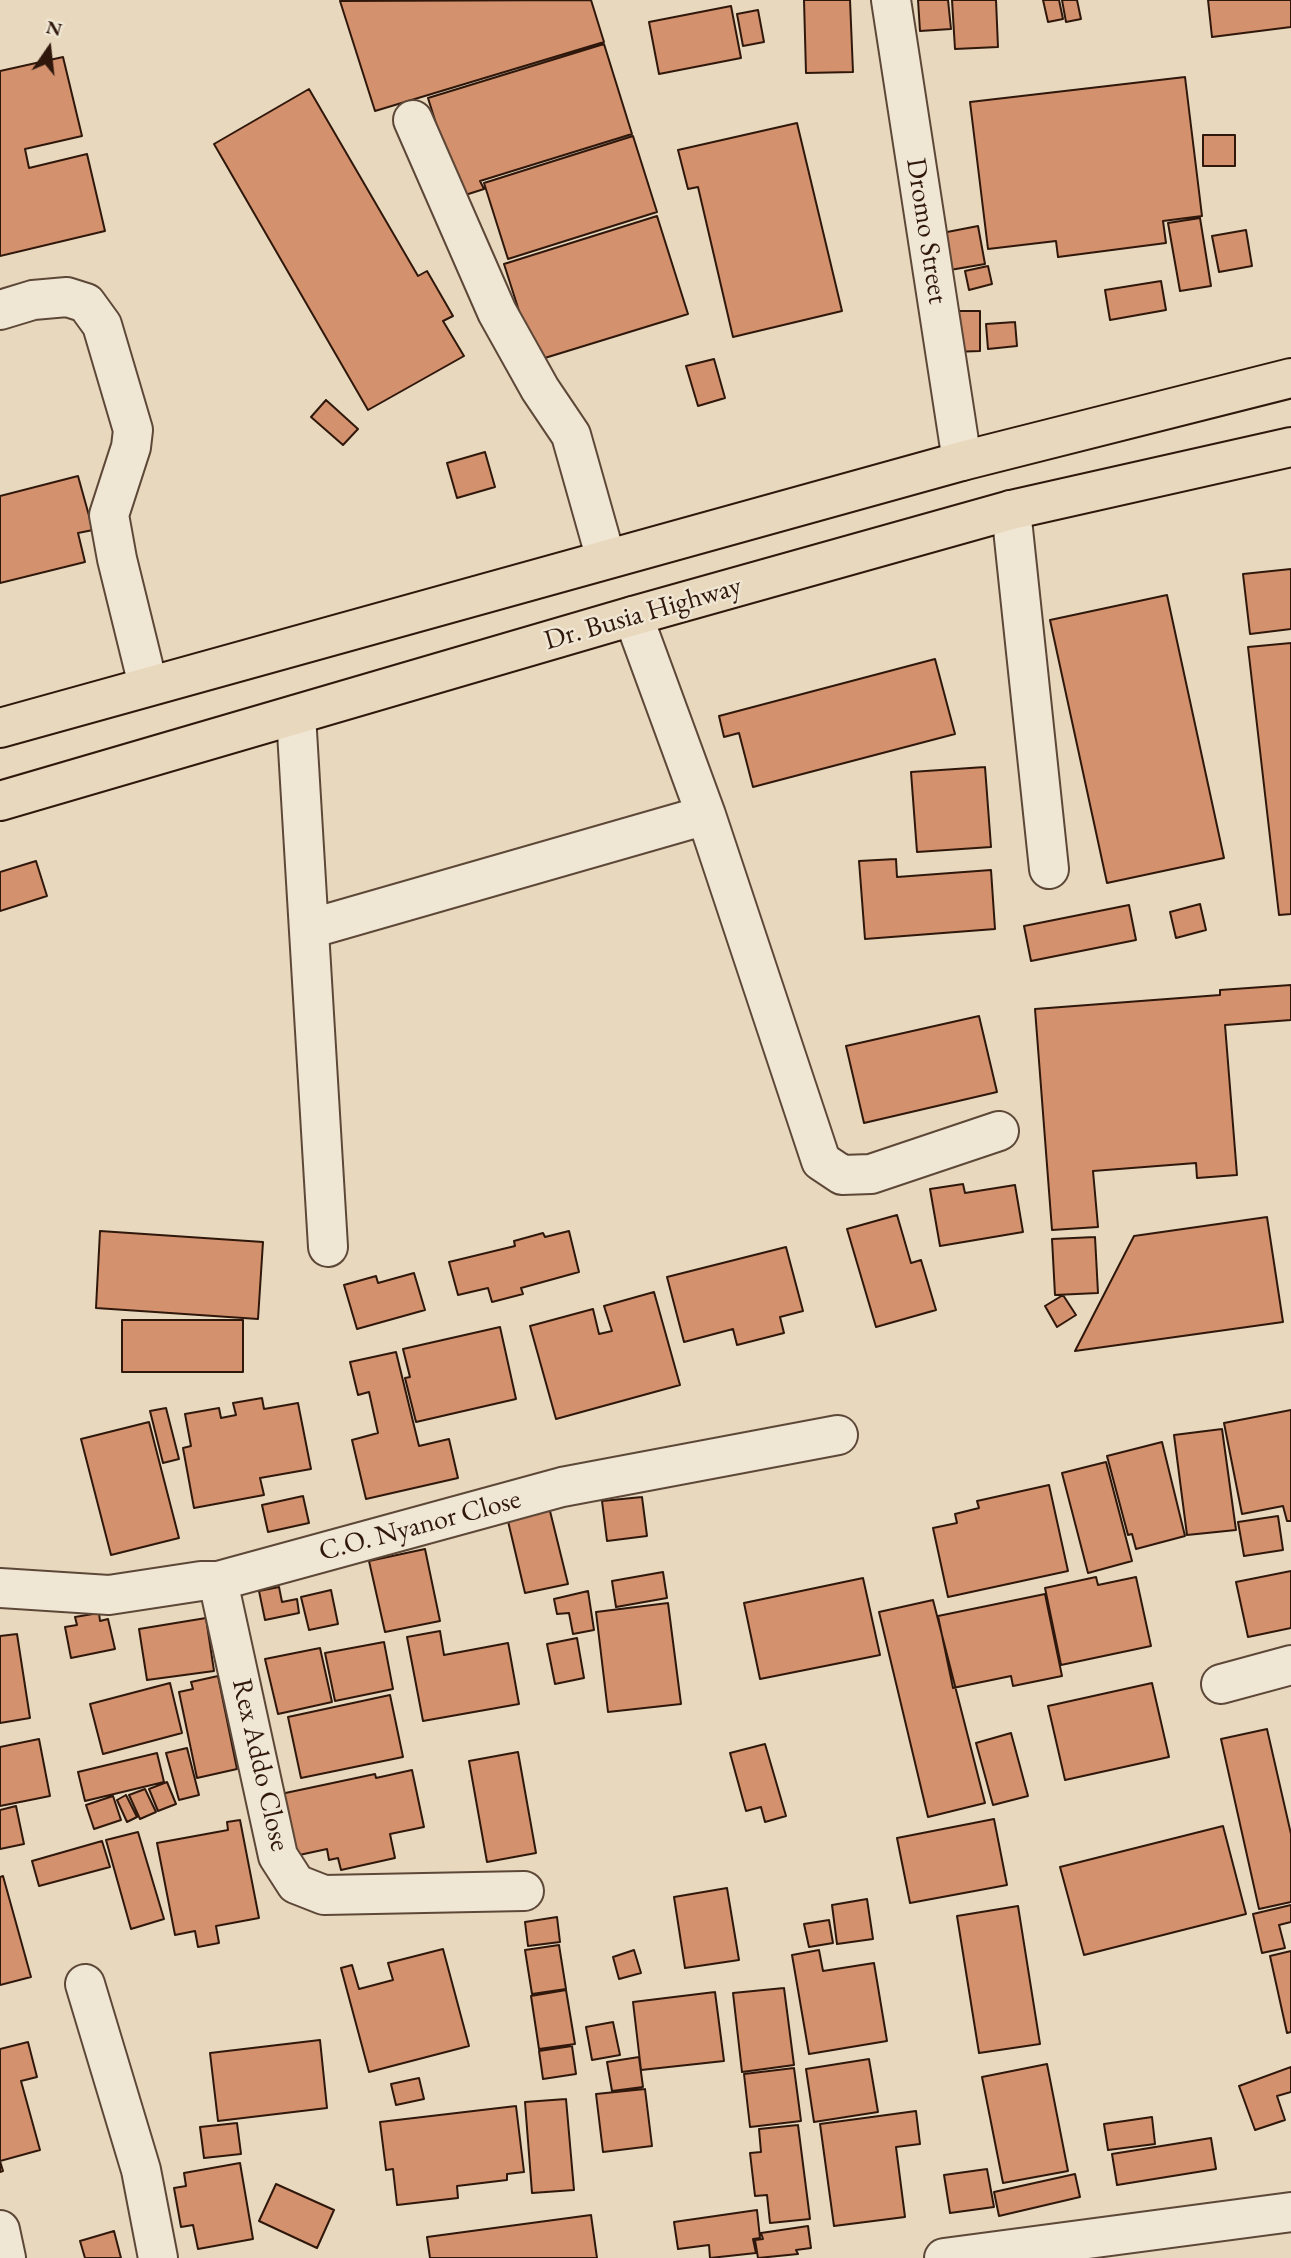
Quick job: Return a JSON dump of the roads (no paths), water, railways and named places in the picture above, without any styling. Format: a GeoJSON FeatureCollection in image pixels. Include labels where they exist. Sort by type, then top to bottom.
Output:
{"type":"FeatureCollection","features":[{"type":"Feature","properties":{"kind":"highway"},"geometry":{"type":"LineString","coordinates":[[0,728],[962,461],[1291,378]]}},
{"type":"Feature","properties":{"kind":"highway","name":"Dr. Busia Highway"},"geometry":{"type":"LineString","coordinates":[[0,801],[633,616],[1011,510],[1291,447]]}},
{"type":"Feature","properties":{"kind":"street","name":"Dromo Street"},"geometry":{"type":"LineString","coordinates":[[891,0],[962,461]]}},
{"type":"Feature","properties":{"kind":"street"},"geometry":{"type":"LineString","coordinates":[[413,120],[497,312],[540,389],[570,435],[606,559]]}},
{"type":"Feature","properties":{"kind":"street"},"geometry":{"type":"LineString","coordinates":[[0,310],[33,300],[67,297],[86,303],[102,325],[133,430],[131,447],[110,515],[112,537],[148,685]]}},
{"type":"Feature","properties":{"kind":"street"},"geometry":{"type":"LineString","coordinates":[[1011,510],[1049,869]]}},
{"type":"Feature","properties":{"kind":"street"},"geometry":{"type":"LineString","coordinates":[[633,616],[706,816],[821,1161],[842,1175],[871,1174],[999,1131]]}},
{"type":"Feature","properties":{"kind":"street"},"geometry":{"type":"LineString","coordinates":[[296,715],[328,1247]]}},
{"type":"Feature","properties":{"kind":"street"},"geometry":{"type":"LineString","coordinates":[[309,929],[706,816]]}},
{"type":"Feature","properties":{"kind":"street","name":"C.O. Nyanor Close"},"geometry":{"type":"LineString","coordinates":[[0,1588],[109,1595],[201,1581],[218,1581],[562,1487],[838,1435]]}},
{"type":"Feature","properties":{"kind":"street","name":"Rex Addo Close"},"geometry":{"type":"LineString","coordinates":[[218,1581],[278,1856],[296,1884],[324,1895],[524,1891]]}},
{"type":"Feature","properties":{"kind":"street"},"geometry":{"type":"LineString","coordinates":[[1221,1684],[1291,1665]]}},
{"type":"Feature","properties":{"kind":"street"},"geometry":{"type":"LineString","coordinates":[[85,1984],[141,2170],[158,2258]]}},
{"type":"Feature","properties":{"kind":"street"},"geometry":{"type":"LineString","coordinates":[[944,2258],[1291,2212]]}},
{"type":"Feature","properties":{"kind":"street"},"geometry":{"type":"LineString","coordinates":[[0,2230],[6,2258]]}}]}
